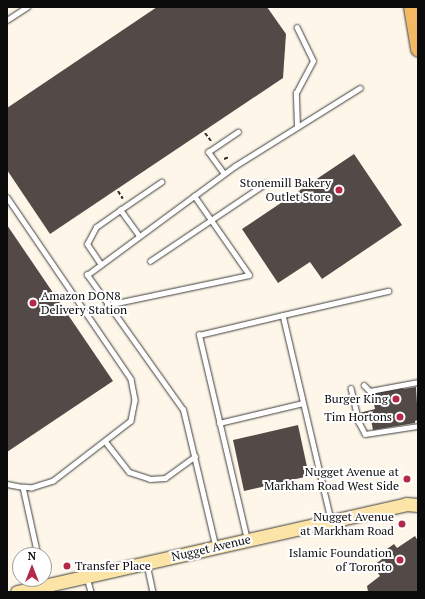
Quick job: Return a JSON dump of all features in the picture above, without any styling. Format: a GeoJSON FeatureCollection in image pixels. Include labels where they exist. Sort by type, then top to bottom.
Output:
{"type":"FeatureCollection","features":[{"type":"Feature","properties":{"kind":"main road"},"geometry":{"type":"LineString","coordinates":[[411,7],[418,49]]}},
{"type":"Feature","properties":{"kind":"street","name":"Nugget Avenue"},"geometry":{"type":"LineString","coordinates":[[52,581],[86,576],[412,505],[418,495]]}},
{"type":"Feature","properties":{"kind":"street","name":"Nugget Avenue"},"geometry":{"type":"LineString","coordinates":[[17,592],[31,587]]}},
{"type":"Feature","properties":{"kind":"lane"},"geometry":{"type":"LineString","coordinates":[[7,20],[27,7]]}},
{"type":"Feature","properties":{"kind":"lane"},"geometry":{"type":"LineString","coordinates":[[297,28],[313,61],[296,93],[297,127]]}},
{"type":"Feature","properties":{"kind":"lane"},"geometry":{"type":"LineString","coordinates":[[216,547],[183,410],[86,275],[224,174],[360,88]]}},
{"type":"Feature","properties":{"kind":"lane"},"geometry":{"type":"LineString","coordinates":[[224,174],[208,152],[238,132]]}},
{"type":"Feature","properties":{"kind":"lane"},"geometry":{"type":"LineString","coordinates":[[101,265],[87,244],[96,226],[161,182]]}},
{"type":"Feature","properties":{"kind":"lane"},"geometry":{"type":"LineString","coordinates":[[150,261],[266,183]]}},
{"type":"Feature","properties":{"kind":"lane"},"geometry":{"type":"LineString","coordinates":[[108,304],[249,275],[194,196]]}},
{"type":"Feature","properties":{"kind":"lane"},"geometry":{"type":"LineString","coordinates":[[7,197],[131,379],[135,400],[131,421],[53,481],[32,488],[7,484]]}},
{"type":"Feature","properties":{"kind":"lane"},"geometry":{"type":"LineString","coordinates":[[120,210],[139,236]]}},
{"type":"Feature","properties":{"kind":"lane"},"geometry":{"type":"LineString","coordinates":[[247,540],[218,423],[199,335],[388,291]]}},
{"type":"Feature","properties":{"kind":"lane"},"geometry":{"type":"LineString","coordinates":[[283,315],[331,522]]}},
{"type":"Feature","properties":{"kind":"lane"},"geometry":{"type":"LineString","coordinates":[[364,385],[370,391],[418,382]]}},
{"type":"Feature","properties":{"kind":"lane"},"geometry":{"type":"LineString","coordinates":[[351,388],[358,422],[365,434],[418,426]]}},
{"type":"Feature","properties":{"kind":"lane"},"geometry":{"type":"LineString","coordinates":[[218,423],[303,403]]}},
{"type":"Feature","properties":{"kind":"lane"},"geometry":{"type":"LineString","coordinates":[[105,441],[129,472],[150,478],[165,478],[195,456]]}},
{"type":"Feature","properties":{"kind":"lane"},"geometry":{"type":"LineString","coordinates":[[23,487],[36,547]]}},
{"type":"Feature","properties":{"kind":"lane"},"geometry":{"type":"LineString","coordinates":[[147,563],[153,592]]}},
{"type":"Feature","properties":{"kind":"lane"},"geometry":{"type":"LineString","coordinates":[[86,576],[91,592]]}},
{"type":"Feature","properties":{"kind":"path"},"geometry":{"type":"LineString","coordinates":[[205,133],[212,142]]}},
{"type":"Feature","properties":{"kind":"path"},"geometry":{"type":"LineString","coordinates":[[221,156],[223,159],[229,157]]}},
{"type":"Feature","properties":{"kind":"path"},"geometry":{"type":"LineString","coordinates":[[118,191],[124,200]]}},
{"type":"Feature","properties":{"kind":"building"},"geometry":{"type":"Polygon","coordinates":[[[157,7],[267,7],[286,34],[283,78],[50,234],[7,170],[7,108],[157,7]]]}},
{"type":"Feature","properties":{"kind":"building","name":"Stonemill Bakery Outlet Store"},"geometry":{"type":"Polygon","coordinates":[[[354,154],[402,225],[322,279],[310,262],[278,283],[242,229],[354,154]]]}},
{"type":"Feature","properties":{"kind":"building","name":"Amazon DON8 Delivery Station"},"geometry":{"type":"Polygon","coordinates":[[[7,225],[113,381],[7,452],[7,225]]]}},
{"type":"Feature","properties":{"kind":"building"},"geometry":{"type":"Polygon","coordinates":[[[403,387],[403,389],[416,387],[418,420],[415,421],[415,423],[373,430],[371,420],[361,422],[359,413],[375,409],[372,394],[403,387]]]}},
{"type":"Feature","properties":{"kind":"building"},"geometry":{"type":"Polygon","coordinates":[[[298,425],[309,476],[244,491],[233,440],[298,425]]]}},
{"type":"Feature","properties":{"kind":"building","name":"Islamic Foundation of Toronto"},"geometry":{"type":"Polygon","coordinates":[[[415,536],[418,541],[418,592],[368,592],[367,586],[380,576],[373,566],[390,553],[387,549],[394,544],[397,548],[415,536]]]}},
{"type":"Feature","properties":{"kind":"place","name":"Stonemill Bakery Outlet Store"},"geometry":{"type":"Point","coordinates":[339,190]}},
{"type":"Feature","properties":{"kind":"place","name":"Amazon DON8 Delivery Station"},"geometry":{"type":"Point","coordinates":[33,303]}},
{"type":"Feature","properties":{"kind":"place","name":"Burger King"},"geometry":{"type":"Point","coordinates":[396,399]}},
{"type":"Feature","properties":{"kind":"place","name":"Tim Hortons"},"geometry":{"type":"Point","coordinates":[400,417]}},
{"type":"Feature","properties":{"kind":"place","name":"Nugget Avenue at Markham Road West Side"},"geometry":{"type":"Point","coordinates":[407,479]}},
{"type":"Feature","properties":{"kind":"place","name":"Nugget Avenue at Markham Road"},"geometry":{"type":"Point","coordinates":[402,524]}},
{"type":"Feature","properties":{"kind":"place","name":"Islamic Foundation of Toronto"},"geometry":{"type":"Point","coordinates":[400,560]}},
{"type":"Feature","properties":{"kind":"place","name":"Transfer Place"},"geometry":{"type":"Point","coordinates":[67,566]}}]}
